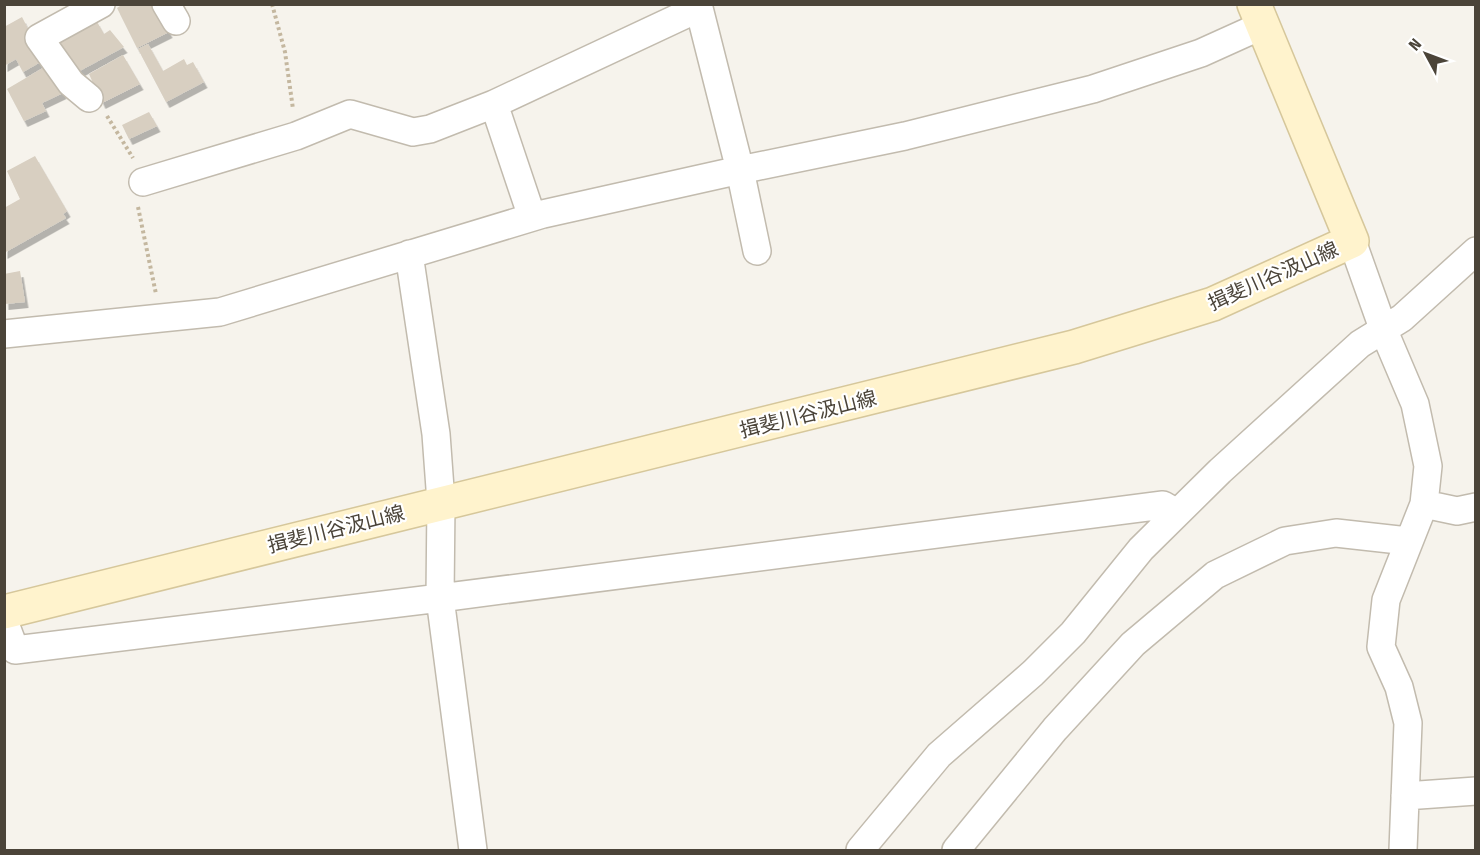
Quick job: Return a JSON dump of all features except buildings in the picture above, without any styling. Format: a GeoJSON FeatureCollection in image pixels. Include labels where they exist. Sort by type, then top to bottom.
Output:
{"type":"FeatureCollection","features":[{"type":"Feature","properties":{"kind":"main road","name":"揖斐川谷汲山線"},"geometry":{"type":"LineString","coordinates":[[4,612],[441,502],[884,396],[1074,347],[1213,304],[1352,241],[1259,15]]}},
{"type":"Feature","properties":{"kind":"street"},"geometry":{"type":"LineString","coordinates":[[89,98],[71,83],[39,38],[101,4]]}},
{"type":"Feature","properties":{"kind":"street"},"geometry":{"type":"LineString","coordinates":[[143,182],[296,136],[351,114],[413,132],[430,129],[494,104],[698,6],[740,170],[757,251]]}},
{"type":"Feature","properties":{"kind":"street"},"geometry":{"type":"LineString","coordinates":[[4,334],[220,312],[532,217],[905,136],[1093,89],[1201,53],[1259,15]]}},
{"type":"Feature","properties":{"kind":"street"},"geometry":{"type":"LineString","coordinates":[[494,104],[532,217]]}},
{"type":"Feature","properties":{"kind":"street"},"geometry":{"type":"LineString","coordinates":[[1352,241],[1384,331],[1415,404],[1428,466],[1424,504],[1386,600],[1381,647],[1399,687],[1408,723],[1403,850]]}},
{"type":"Feature","properties":{"kind":"street"},"geometry":{"type":"LineString","coordinates":[[860,850],[939,755],[1033,673],[1073,633],[1141,549],[1220,471],[1360,345],[1402,318],[1476,251]]}},
{"type":"Feature","properties":{"kind":"street"},"geometry":{"type":"LineString","coordinates":[[410,254],[436,434],[441,502],[440,598],[473,850]]}},
{"type":"Feature","properties":{"kind":"street"},"geometry":{"type":"LineString","coordinates":[[1424,504],[1458,511],[1476,507]]}},
{"type":"Feature","properties":{"kind":"street"},"geometry":{"type":"LineString","coordinates":[[4,621],[15,650],[1163,505],[1178,513]]}},
{"type":"Feature","properties":{"kind":"street"},"geometry":{"type":"LineString","coordinates":[[956,850],[1055,729],[1134,644],[1215,575],[1285,541],[1336,533],[1408,541]]}},
{"type":"Feature","properties":{"kind":"street"},"geometry":{"type":"LineString","coordinates":[[1405,796],[1476,791]]}},
{"type":"Feature","properties":{"kind":"path"},"geometry":{"type":"LineString","coordinates":[[272,4],[285,52],[296,136]]}},
{"type":"Feature","properties":{"kind":"path"},"geometry":{"type":"LineString","coordinates":[[116,128],[143,177],[143,189],[138,207],[161,318]]}}]}
